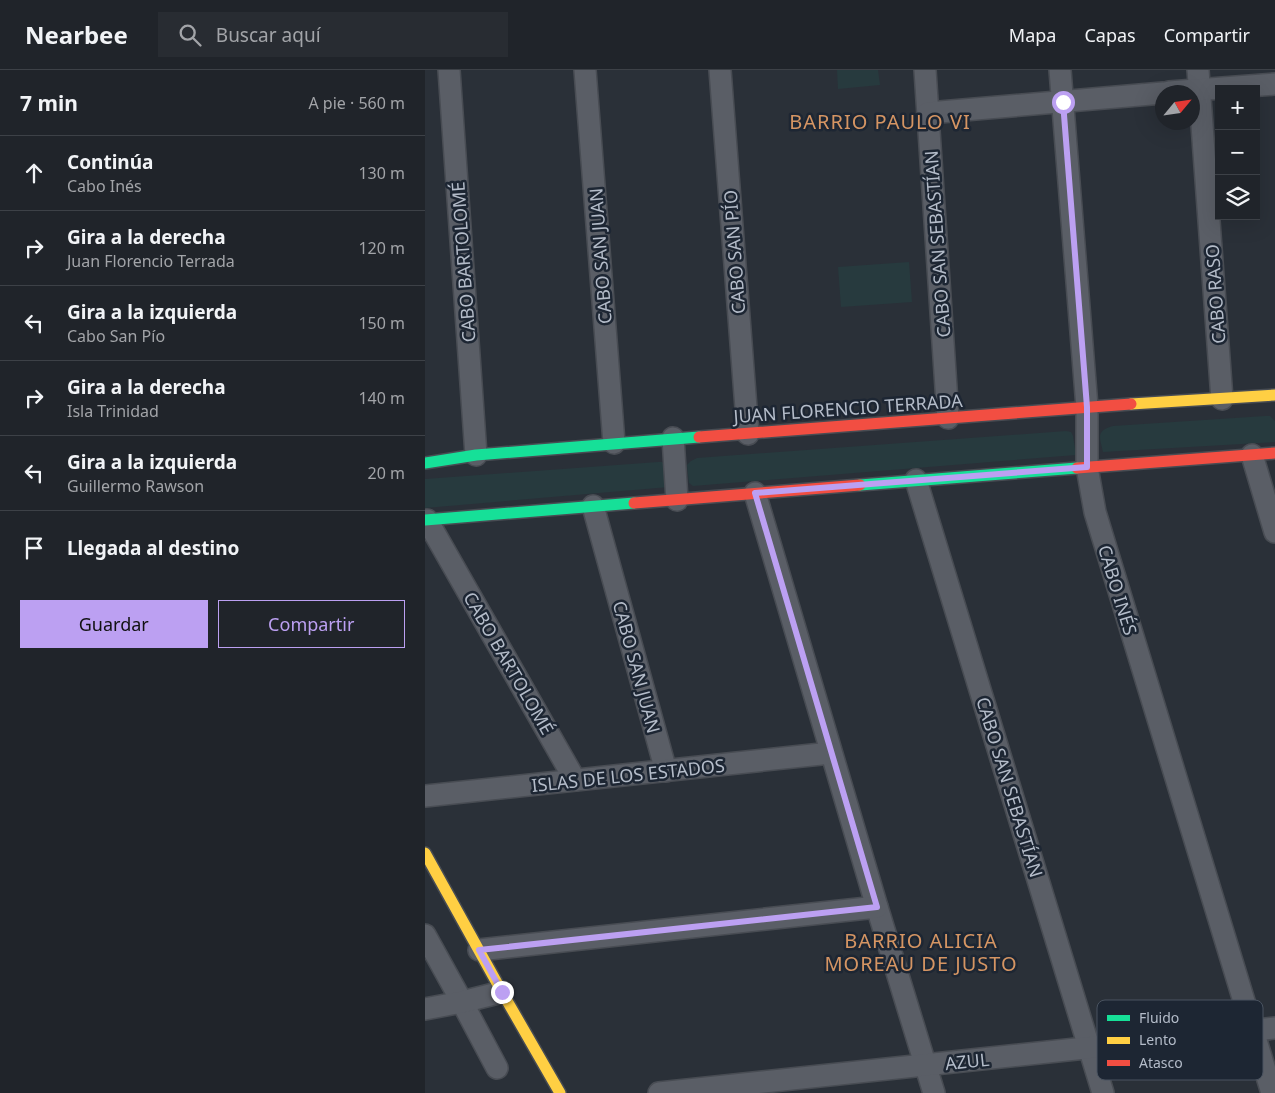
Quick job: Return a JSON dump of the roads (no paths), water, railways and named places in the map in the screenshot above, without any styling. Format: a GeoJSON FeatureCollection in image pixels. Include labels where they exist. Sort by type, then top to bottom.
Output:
{"type":"FeatureCollection","features":[{"type":"Feature","properties":{"kind":"street","name":"CABO BARTOLOMÉ"},"geometry":{"type":"LineString","coordinates":[[449,70],[476,455]]}},
{"type":"Feature","properties":{"kind":"street","name":"CABO SAN JUAN"},"geometry":{"type":"LineString","coordinates":[[585,70],[614,443]]}},
{"type":"Feature","properties":{"kind":"street","name":"CABO SAN PÍO"},"geometry":{"type":"LineString","coordinates":[[720,70],[748,434]]}},
{"type":"Feature","properties":{"kind":"street","name":"CABO SAN SEBASTÍAN"},"geometry":{"type":"LineString","coordinates":[[925,70],[949,418]]}},
{"type":"Feature","properties":{"kind":"street","name":"CABO INÉS"},"geometry":{"type":"LineString","coordinates":[[1060,70],[1087,407],[1087,467],[1095,512],[1244,1000]]}},
{"type":"Feature","properties":{"kind":"street"},"geometry":{"type":"LineString","coordinates":[[1186,85],[1199,80],[1275,84]]}},
{"type":"Feature","properties":{"kind":"street","name":"CABO RASO"},"geometry":{"type":"LineString","coordinates":[[1199,80],[1222,399]]}},
{"type":"Feature","properties":{"kind":"street"},"geometry":{"type":"LineString","coordinates":[[928,113],[1155,94]]}},
{"type":"Feature","properties":{"kind":"street","name":"JUAN FLORENCIO TERRADA"},"geometry":{"type":"LineString","coordinates":[[425,463],[476,455],[673,438],[1275,395]]}},
{"type":"Feature","properties":{"kind":"street"},"geometry":{"type":"LineString","coordinates":[[673,438],[677,500]]}},
{"type":"Feature","properties":{"kind":"street"},"geometry":{"type":"LineString","coordinates":[[426,520],[1275,453]]}},
{"type":"Feature","properties":{"kind":"street"},"geometry":{"type":"LineString","coordinates":[[1252,455],[1275,532]]}},
{"type":"Feature","properties":{"kind":"street","name":"CABO SAN SEBASTÍAN"},"geometry":{"type":"LineString","coordinates":[[916,480],[1097,1074]]}},
{"type":"Feature","properties":{"kind":"street"},"geometry":{"type":"LineString","coordinates":[[755,493],[831,753],[934,1093]]}},
{"type":"Feature","properties":{"kind":"street","name":"CABO SAN JUAN"},"geometry":{"type":"LineString","coordinates":[[593,506],[666,770]]}},
{"type":"Feature","properties":{"kind":"street","name":"CABO BARTOLOMÉ"},"geometry":{"type":"LineString","coordinates":[[426,520],[575,780]]}},
{"type":"Feature","properties":{"kind":"street","name":"ISLAS DE LOS ESTADOS"},"geometry":{"type":"LineString","coordinates":[[425,796],[831,753]]}},
{"type":"Feature","properties":{"kind":"street"},"geometry":{"type":"LineString","coordinates":[[425,853],[560,1093]]}},
{"type":"Feature","properties":{"kind":"street"},"geometry":{"type":"LineString","coordinates":[[479,950],[877,907]]}},
{"type":"Feature","properties":{"kind":"street"},"geometry":{"type":"LineString","coordinates":[[425,935],[463,1002],[497,1068]]}},
{"type":"Feature","properties":{"kind":"street"},"geometry":{"type":"LineString","coordinates":[[425,1009],[502,992]]}},
{"type":"Feature","properties":{"kind":"street","name":"AZUL"},"geometry":{"type":"LineString","coordinates":[[659,1093],[1097,1047]]}},
{"type":"Feature","properties":{"kind":"street","name":"CABO INÉS"},"geometry":{"type":"LineString","coordinates":[[1263,1063],[1272,1093]]}},
{"type":"Feature","properties":{"kind":"street","name":"CABO SAN SEBASTÍAN"},"geometry":{"type":"LineString","coordinates":[[1099,1080],[1103,1093]]}},
{"type":"Feature","properties":{"kind":"district","name":"BARRIO PAULO VI"},"geometry":{"type":"Point","coordinates":[880,121]}},
{"type":"Feature","properties":{"kind":"district","name":"BARRIO ALICIA MOREAU DE JUSTO"},"geometry":{"type":"Point","coordinates":[921,952]}}]}
